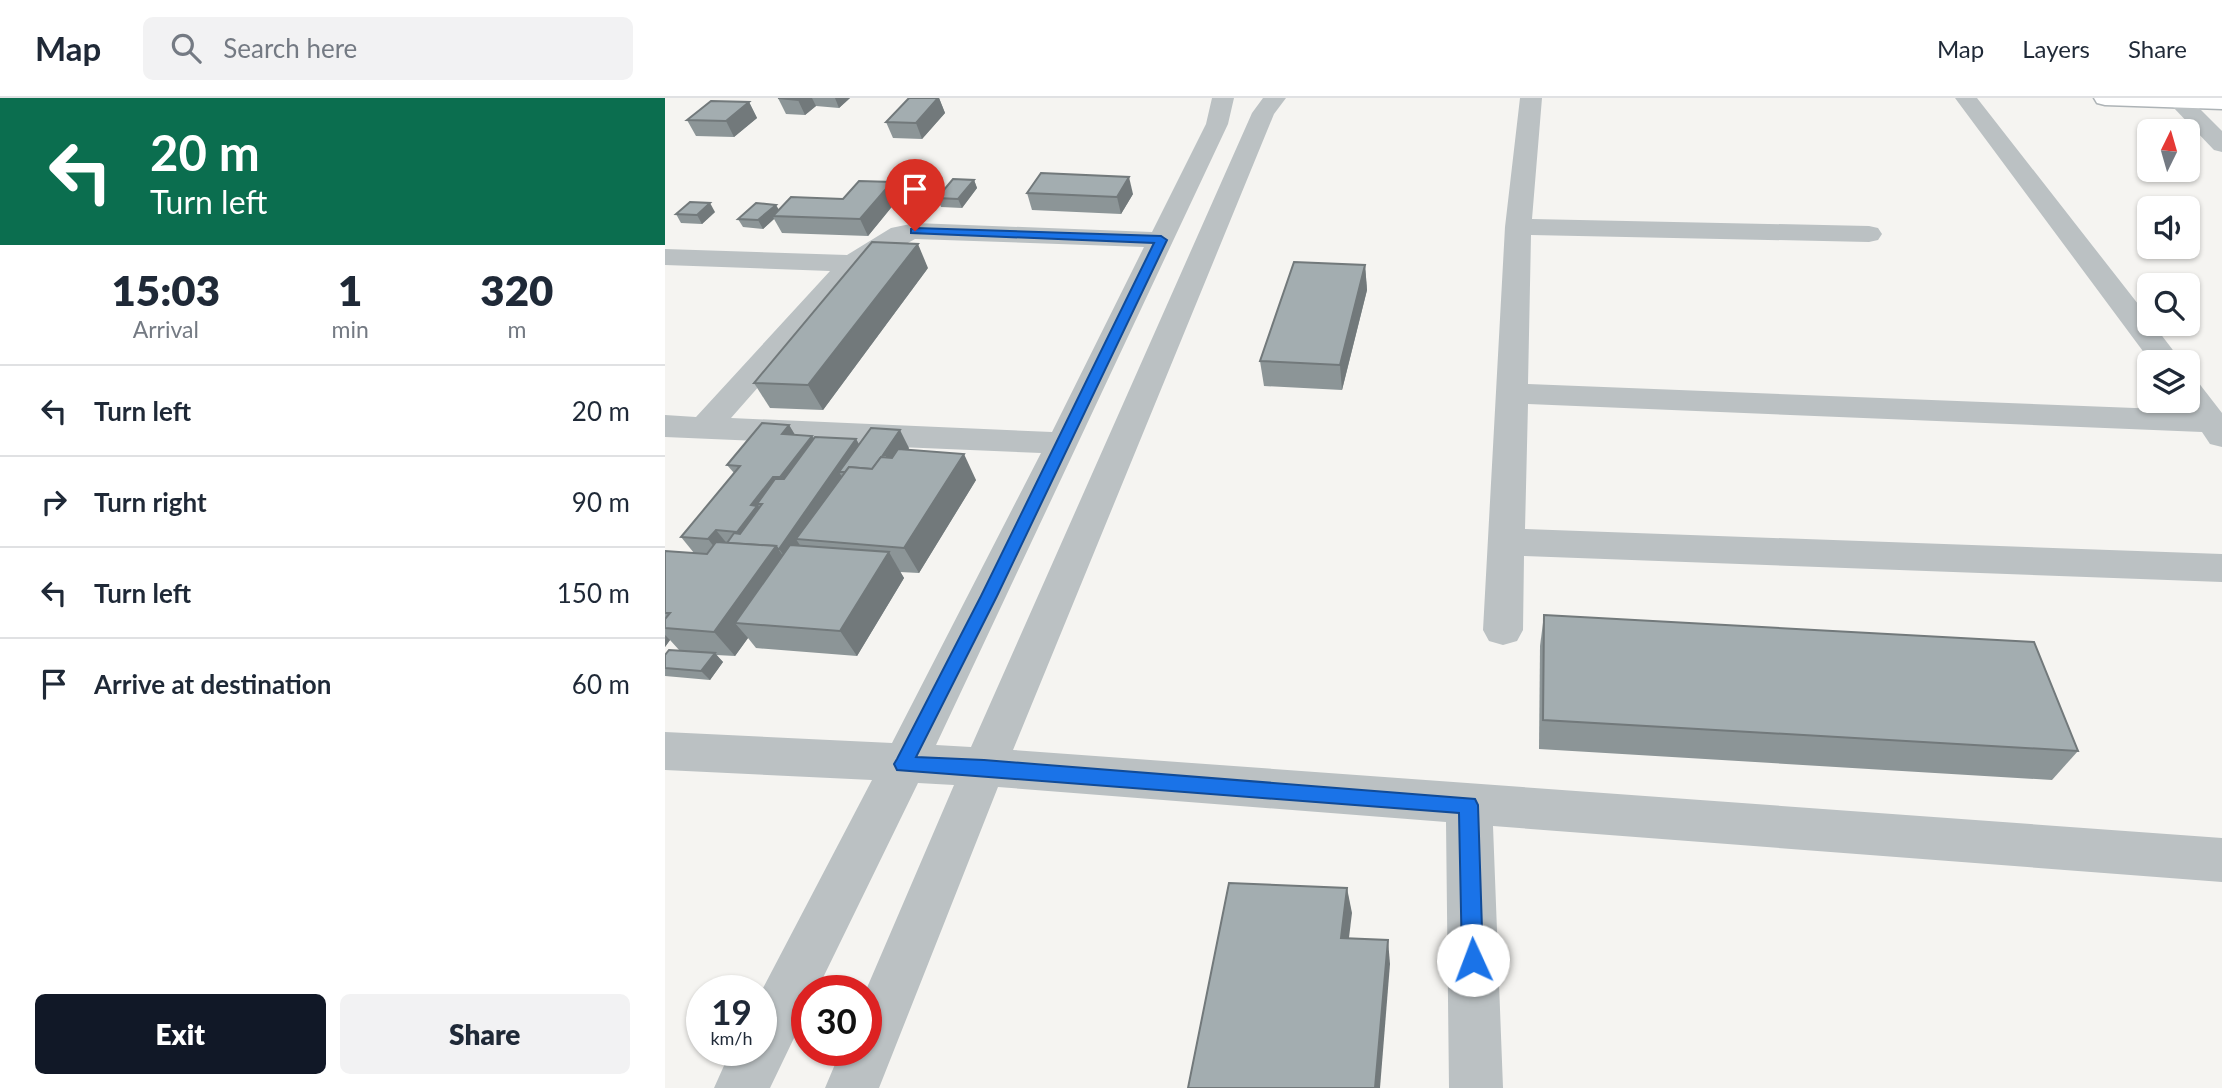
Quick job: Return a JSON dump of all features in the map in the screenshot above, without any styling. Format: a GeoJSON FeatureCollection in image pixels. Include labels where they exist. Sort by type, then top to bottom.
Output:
{"type":"FeatureCollection","features":[{"type":"Feature","properties":{"kind":"main road"},"geometry":{"type":"LineString","coordinates":[[2105,98],[2222,102]]}},
{"type":"Feature","properties":{"kind":"street"},"geometry":{"type":"LineString","coordinates":[[777,1014],[1161,240],[1217,124],[1223,98]]}},
{"type":"Feature","properties":{"kind":"street"},"geometry":{"type":"LineString","coordinates":[[852,1088],[984,768],[1263,113],[1275,98]]}},
{"type":"Feature","properties":{"kind":"street"},"geometry":{"type":"LineString","coordinates":[[1503,631],[1518,227],[1531,98]]}},
{"type":"Feature","properties":{"kind":"street"},"geometry":{"type":"LineString","coordinates":[[1966,98],[2159,350]]}},
{"type":"Feature","properties":{"kind":"street"},"geometry":{"type":"LineString","coordinates":[[2180,101],[2222,145]]}},
{"type":"Feature","properties":{"kind":"street"},"geometry":{"type":"LineString","coordinates":[[1518,227],[1869,234]]}},
{"type":"Feature","properties":{"kind":"street"},"geometry":{"type":"LineString","coordinates":[[704,428],[852,263],[900,234],[915,231],[1161,240]]}},
{"type":"Feature","properties":{"kind":"street"},"geometry":{"type":"LineString","coordinates":[[665,257],[852,263]]}},
{"type":"Feature","properties":{"kind":"street"},"geometry":{"type":"LineString","coordinates":[[1511,393],[2218,429]]}},
{"type":"Feature","properties":{"kind":"street"},"geometry":{"type":"LineString","coordinates":[[2200,405],[2218,429]]}},
{"type":"Feature","properties":{"kind":"street"},"geometry":{"type":"LineString","coordinates":[[665,426],[1062,443]]}},
{"type":"Feature","properties":{"kind":"street"},"geometry":{"type":"LineString","coordinates":[[1506,542],[2222,568]]}},
{"type":"Feature","properties":{"kind":"street"},"geometry":{"type":"LineString","coordinates":[[665,751],[984,768],[2210,865]]}},
{"type":"Feature","properties":{"kind":"street"},"geometry":{"type":"LineString","coordinates":[[1469,805],[1476,1088]]}},
{"type":"Feature","properties":{"kind":"street"},"geometry":{"type":"LineString","coordinates":[[741,1088],[751,1066]]}},
{"type":"Feature","properties":{"kind":"building"},"geometry":{"type":"Polygon","coordinates":[[[909,98],[938,98],[916,123],[886,122],[909,98]]]}},
{"type":"Feature","properties":{"kind":"building"},"geometry":{"type":"Polygon","coordinates":[[[711,101],[749,102],[726,121],[687,120],[711,101]]]}},
{"type":"Feature","properties":{"kind":"building"},"geometry":{"type":"Polygon","coordinates":[[[1041,173],[1129,177],[1117,197],[1027,193],[1041,173]]]}},
{"type":"Feature","properties":{"kind":"building"},"geometry":{"type":"Polygon","coordinates":[[[953,179],[974,180],[958,199],[937,198],[953,179]]]}},
{"type":"Feature","properties":{"kind":"building"},"geometry":{"type":"Polygon","coordinates":[[[859,181],[892,182],[860,219],[773,216],[791,197],[843,199],[859,181]]]}},
{"type":"Feature","properties":{"kind":"building"},"geometry":{"type":"Polygon","coordinates":[[[690,202],[710,203],[697,215],[676,214],[690,202]]]}},
{"type":"Feature","properties":{"kind":"building"},"geometry":{"type":"Polygon","coordinates":[[[756,203],[776,205],[758,220],[738,219],[756,203]]]}},
{"type":"Feature","properties":{"kind":"building"},"geometry":{"type":"Polygon","coordinates":[[[872,242],[918,244],[808,385],[754,383],[872,242]]]}},
{"type":"Feature","properties":{"kind":"building"},"geometry":{"type":"Polygon","coordinates":[[[1294,262],[1365,265],[1340,365],[1260,361],[1294,262]]]}},
{"type":"Feature","properties":{"kind":"building"},"geometry":{"type":"Polygon","coordinates":[[[762,423],[789,425],[782,434],[812,436],[780,477],[773,477],[751,505],[757,506],[737,532],[716,530],[708,539],[681,537],[740,466],[727,465],[762,423]]]}},
{"type":"Feature","properties":{"kind":"building"},"geometry":{"type":"Polygon","coordinates":[[[871,428],[900,430],[883,455],[888,455],[886,458],[881,457],[872,469],[849,467],[845,472],[839,472],[871,428]]]}},
{"type":"Feature","properties":{"kind":"building"},"geometry":{"type":"Polygon","coordinates":[[[815,437],[856,439],[779,549],[776,546],[727,543],[734,533],[740,534],[762,504],[757,504],[775,479],[784,479],[815,437]]]}},
{"type":"Feature","properties":{"kind":"building"},"geometry":{"type":"Polygon","coordinates":[[[898,449],[964,454],[904,548],[796,539],[849,467],[872,469],[881,457],[892,458],[898,449]]]}},
{"type":"Feature","properties":{"kind":"building"},"geometry":{"type":"Polygon","coordinates":[[[716,542],[776,546],[714,632],[665,628],[665,619],[670,613],[665,613],[665,551],[707,554],[716,542]]]}},
{"type":"Feature","properties":{"kind":"building"},"geometry":{"type":"Polygon","coordinates":[[[790,545],[889,552],[840,631],[735,623],[790,545]]]}},
{"type":"Feature","properties":{"kind":"building"},"geometry":{"type":"Polygon","coordinates":[[[1544,615],[2034,642],[2078,751],[1543,720],[1544,615]]]}},
{"type":"Feature","properties":{"kind":"building"},"geometry":{"type":"Polygon","coordinates":[[[669,650],[715,653],[701,671],[665,668],[665,655],[669,650]]]}},
{"type":"Feature","properties":{"kind":"building"},"geometry":{"type":"Polygon","coordinates":[[[1229,883],[1347,888],[1341,938],[1388,940],[1375,1088],[1188,1088],[1229,883]]]}},
{"type":"Feature","properties":{"kind":"route"},"geometry":{"type":"LineString","coordinates":[[915,231],[1161,240],[989,596],[903,764],[1469,805],[1473,960]]}}]}
